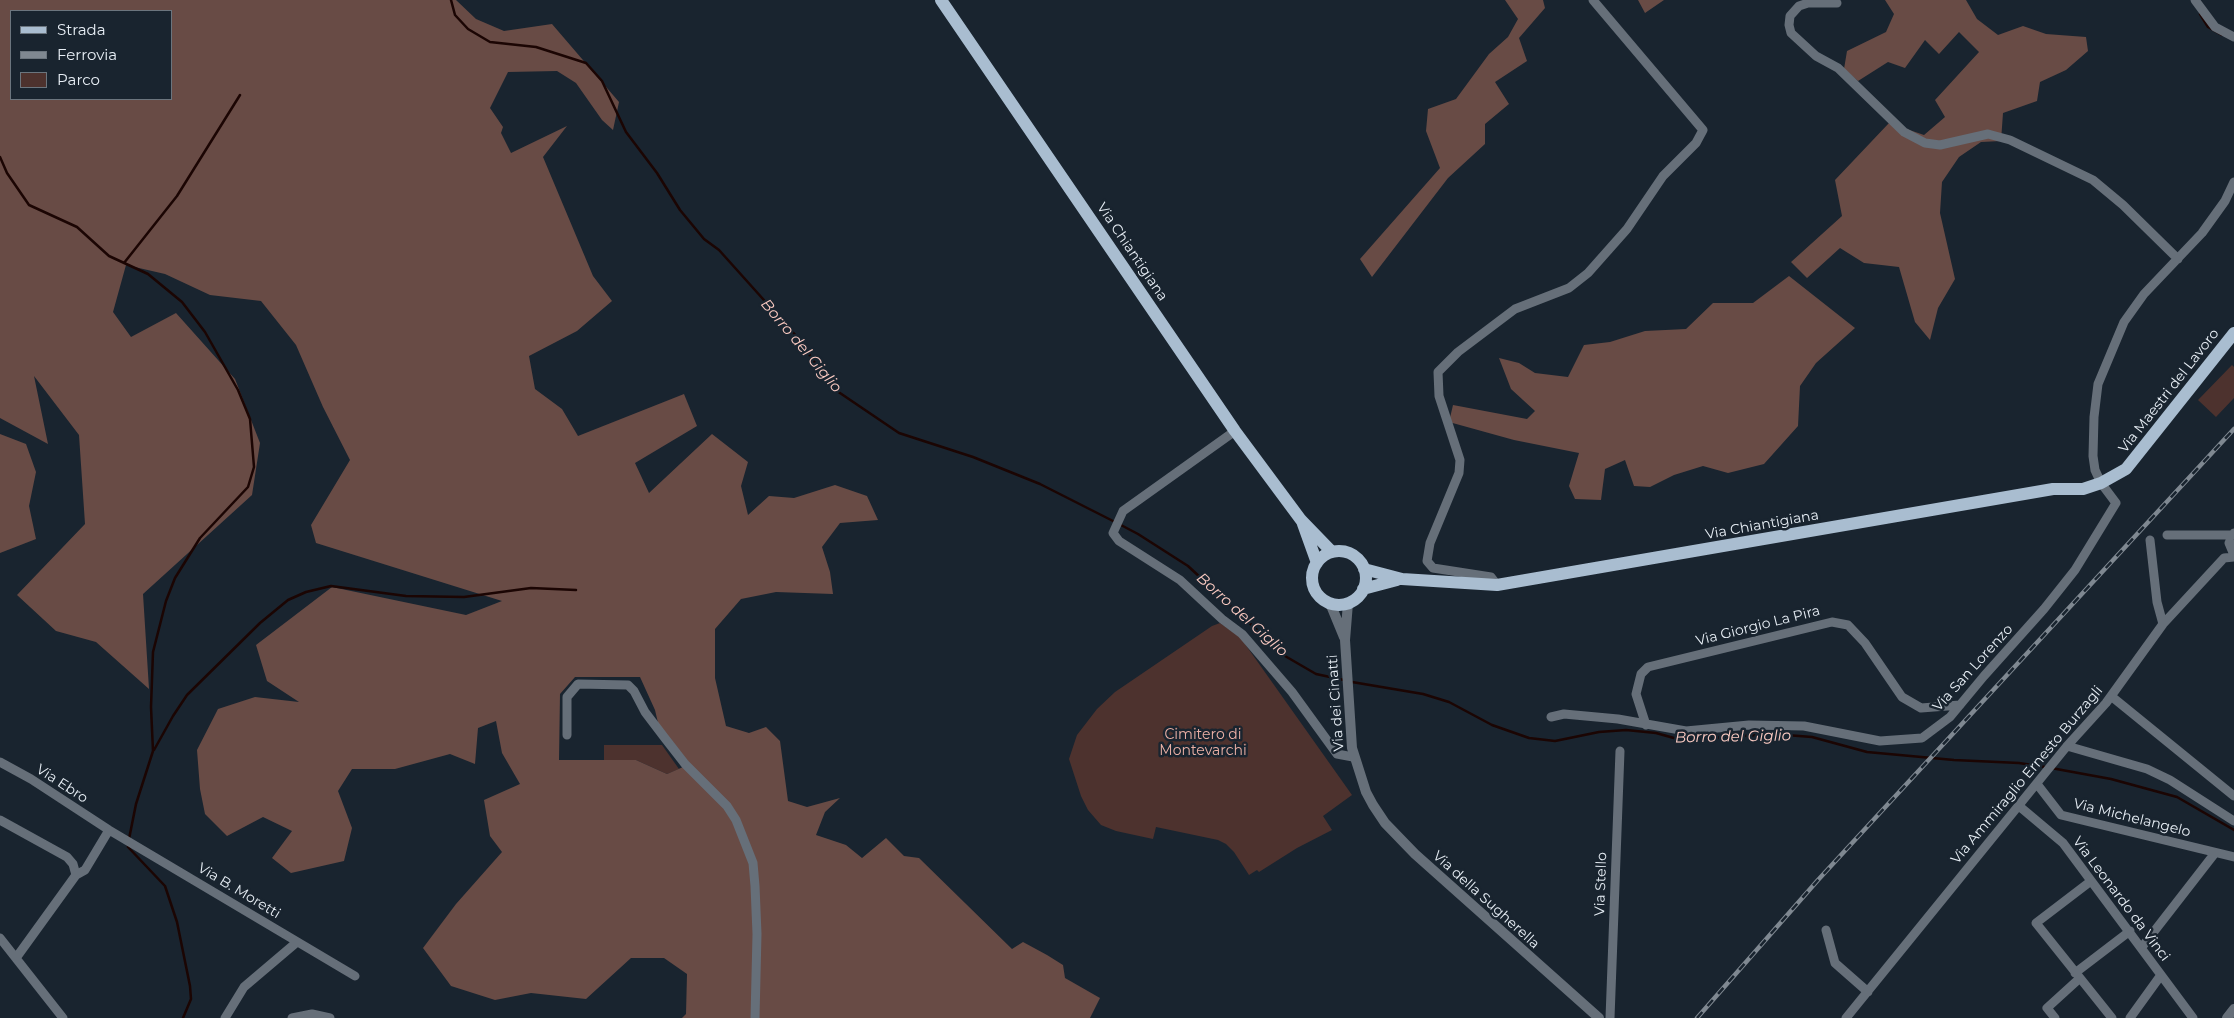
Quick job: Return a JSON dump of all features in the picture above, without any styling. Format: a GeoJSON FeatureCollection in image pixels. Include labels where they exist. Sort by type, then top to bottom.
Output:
{"type":"FeatureCollection","features":[{"type":"Feature","properties":{"kind":"main road","name":"Via Chiantigiana"},"geometry":{"type":"LineString","coordinates":[[941,0],[1235,431],[1301,520],[1332,552],[1340,551],[1355,556],[1364,569],[1402,579],[1497,585],[2053,489],[2083,488],[2101,483]]}},
{"type":"Feature","properties":{"kind":"main road","name":"Via Maestri del Lavoro"},"geometry":{"type":"LineString","coordinates":[[2101,483],[2126,469],[2234,333]]}},
{"type":"Feature","properties":{"kind":"main road","name":"Via Chiantigiana"},"geometry":{"type":"LineString","coordinates":[[1301,520],[1317,563],[1314,570],[1314,586],[1317,593],[1330,603]]}},
{"type":"Feature","properties":{"kind":"main road"},"geometry":{"type":"LineString","coordinates":[[1317,563],[1332,552]]}},
{"type":"Feature","properties":{"kind":"main road"},"geometry":{"type":"LineString","coordinates":[[1363,589],[1366,582],[1364,569]]}},
{"type":"Feature","properties":{"kind":"main road","name":"Via Chiantigiana"},"geometry":{"type":"LineString","coordinates":[[1348,603],[1360,595],[1363,589],[1402,579]]}},
{"type":"Feature","properties":{"kind":"main road"},"geometry":{"type":"LineString","coordinates":[[1330,603],[1342,605],[1348,603]]}},
{"type":"Feature","properties":{"kind":"street"},"geometry":{"type":"LineString","coordinates":[[1497,585],[1491,577],[1432,568],[1427,561],[1430,543],[1459,473],[1460,460],[1439,396],[1438,372],[1458,352],[1516,309],[1569,288],[1588,273],[1627,229],[1663,176],[1696,143],[1703,130],[1593,0]]}},
{"type":"Feature","properties":{"kind":"street"},"geometry":{"type":"LineString","coordinates":[[2195,0],[2216,27],[2234,37]]}},
{"type":"Feature","properties":{"kind":"street"},"geometry":{"type":"LineString","coordinates":[[1837,3],[1799,6],[1790,16],[1789,25],[1791,33],[1816,56],[1838,68],[1904,132],[1925,143],[1940,145],[1988,134],[2010,140],[2093,180],[2123,205],[2178,259]]}},
{"type":"Feature","properties":{"kind":"street"},"geometry":{"type":"LineString","coordinates":[[2101,483],[2095,470],[2093,456],[2094,416],[2098,384],[2124,322],[2144,294],[2178,259],[2218,212],[2234,182]]}},
{"type":"Feature","properties":{"kind":"street"},"geometry":{"type":"LineString","coordinates":[[1235,431],[1123,511],[1112,533],[1119,541],[1180,580],[1222,619],[1242,634],[1292,692],[1337,754],[1353,757]]}},
{"type":"Feature","properties":{"kind":"street","name":"Via San Lorenzo"},"geometry":{"type":"LineString","coordinates":[[1551,717],[1564,714],[1618,719],[1686,731],[1749,725],[1804,726],[1880,741],[1922,738],[1950,717],[2044,609],[2075,570],[2116,503],[2101,483]]}},
{"type":"Feature","properties":{"kind":"street"},"geometry":{"type":"LineString","coordinates":[[2167,535],[2233,534]]}},
{"type":"Feature","properties":{"kind":"street","name":"Via Ammiraglio Ernesto Burzagli"},"geometry":{"type":"LineString","coordinates":[[1846,1018],[2067,746],[2111,696],[2163,624],[2224,558],[2234,556],[2229,547],[2233,534]]}},
{"type":"Feature","properties":{"kind":"street"},"geometry":{"type":"LineString","coordinates":[[2150,540],[2158,602],[2163,624]]}},
{"type":"Feature","properties":{"kind":"street"},"geometry":{"type":"LineString","coordinates":[[1330,603],[1346,640]]}},
{"type":"Feature","properties":{"kind":"street","name":"Via dei Cinatti"},"geometry":{"type":"LineString","coordinates":[[1348,603],[1346,640],[1347,696],[1353,757],[1366,792]]}},
{"type":"Feature","properties":{"kind":"street","name":"Via Giorgio La Pira"},"geometry":{"type":"LineString","coordinates":[[1646,725],[1636,694],[1641,674],[1648,668],[1832,622],[1848,625],[1865,642],[1902,697],[1921,708],[1960,705]]}},
{"type":"Feature","properties":{"kind":"street"},"geometry":{"type":"LineString","coordinates":[[567,735],[567,697],[578,684],[628,685],[634,691],[645,712],[685,764],[727,806],[736,820],[753,863],[757,934],[754,1018]]}},
{"type":"Feature","properties":{"kind":"street"},"geometry":{"type":"LineString","coordinates":[[2111,696],[2234,796]]}},
{"type":"Feature","properties":{"kind":"street"},"geometry":{"type":"LineString","coordinates":[[2067,746],[2146,769],[2170,780],[2234,821]]}},
{"type":"Feature","properties":{"kind":"street","name":"Via Stello"},"geometry":{"type":"LineString","coordinates":[[1610,1018],[1620,751]]}},
{"type":"Feature","properties":{"kind":"street","name":"Via Ebro"},"geometry":{"type":"LineString","coordinates":[[0,762],[31,779],[109,830]]}},
{"type":"Feature","properties":{"kind":"street","name":"Via Michelangelo"},"geometry":{"type":"LineString","coordinates":[[2039,782],[2061,815],[2234,857]]}},
{"type":"Feature","properties":{"kind":"street","name":"Via della Sugherella"},"geometry":{"type":"LineString","coordinates":[[1366,792],[1386,823],[1415,854],[1599,1018]]}},
{"type":"Feature","properties":{"kind":"street","name":"Via Leonardo da Vinci"},"geometry":{"type":"LineString","coordinates":[[2019,806],[2063,843],[2193,1018]]}},
{"type":"Feature","properties":{"kind":"street"},"geometry":{"type":"LineString","coordinates":[[0,820],[68,857],[73,864],[76,875]]}},
{"type":"Feature","properties":{"kind":"street"},"geometry":{"type":"LineString","coordinates":[[16,958],[76,875],[85,870],[109,830]]}},
{"type":"Feature","properties":{"kind":"street","name":"Via B. Moretti"},"geometry":{"type":"LineString","coordinates":[[109,830],[355,976]]}},
{"type":"Feature","properties":{"kind":"street"},"geometry":{"type":"LineString","coordinates":[[2142,947],[2215,853]]}},
{"type":"Feature","properties":{"kind":"street"},"geometry":{"type":"LineString","coordinates":[[2092,881],[2036,924],[2112,1018]]}},
{"type":"Feature","properties":{"kind":"street"},"geometry":{"type":"LineString","coordinates":[[1826,930],[1835,963],[1868,992]]}},
{"type":"Feature","properties":{"kind":"street"},"geometry":{"type":"LineString","coordinates":[[2056,1018],[2047,1008],[2078,976],[2130,931]]}},
{"type":"Feature","properties":{"kind":"street"},"geometry":{"type":"LineString","coordinates":[[0,938],[63,1018]]}},
{"type":"Feature","properties":{"kind":"street"},"geometry":{"type":"LineString","coordinates":[[225,1018],[244,987],[297,942]]}},
{"type":"Feature","properties":{"kind":"street"},"geometry":{"type":"LineString","coordinates":[[2130,1018],[2162,976]]}},
{"type":"Feature","properties":{"kind":"street"},"geometry":{"type":"LineString","coordinates":[[2227,1018],[2234,1008]]}},
{"type":"Feature","properties":{"kind":"street"},"geometry":{"type":"LineString","coordinates":[[292,1018],[312,1014],[330,1018]]}},
{"type":"Feature","properties":{"kind":"green space"},"geometry":{"type":"Polygon","coordinates":[[[2232,365],[2234,367],[2234,398],[2216,417],[2198,400],[2232,365]]]}},
{"type":"Feature","properties":{"kind":"green space","name":"Cimitero di Montevarchi"},"geometry":{"type":"Polygon","coordinates":[[[1220,623],[1240,637],[1352,795],[1323,816],[1332,830],[1297,848],[1259,872],[1257,870],[1249,875],[1234,852],[1226,844],[1218,840],[1156,827],[1153,839],[1116,831],[1101,825],[1088,810],[1081,796],[1069,759],[1077,735],[1097,709],[1115,692],[1212,626],[1220,623]]]}},
{"type":"Feature","properties":{"kind":"green space"},"geometry":{"type":"Polygon","coordinates":[[[604,745],[662,745],[679,769],[667,774],[636,760],[604,760],[604,745]]]}},
{"type":"Feature","properties":{"kind":"shaded area"},"geometry":{"type":"Polygon","coordinates":[[[0,0],[456,0],[476,19],[504,31],[552,24],[619,102],[613,130],[602,120],[576,83],[557,71],[508,72],[490,108],[503,127],[501,133],[511,153],[567,126],[543,157],[593,276],[612,301],[577,331],[529,356],[535,389],[562,409],[578,436],[684,394],[697,426],[635,463],[649,493],[712,434],[748,462],[741,486],[748,515],[769,496],[794,498],[835,485],[867,496],[878,520],[840,523],[822,547],[830,572],[833,594],[776,592],[741,599],[715,629],[715,678],[726,726],[749,733],[766,727],[780,741],[788,801],[807,807],[840,798],[825,812],[816,835],[846,845],[862,858],[886,838],[904,856],[919,858],[1012,949],[1023,942],[1047,955],[1063,965],[1065,978],[1100,998],[1090,1018],[682,1018],[686,1014],[687,974],[664,958],[631,958],[586,999],[531,993],[495,1000],[451,986],[423,948],[456,904],[502,852],[490,836],[484,800],[520,784],[502,753],[496,721],[478,728],[475,764],[450,754],[395,769],[352,769],[338,791],[352,828],[344,861],[291,873],[272,858],[292,831],[263,817],[227,836],[205,814],[200,789],[197,750],[218,709],[255,697],[299,702],[267,681],[256,645],[332,587],[466,615],[502,601],[316,543],[311,525],[350,460],[323,407],[296,345],[261,301],[210,295],[165,274],[126,265],[113,312],[131,337],[176,313],[235,379],[260,443],[252,495],[143,594],[149,689],[96,642],[56,631],[17,595],[85,524],[79,435],[34,376],[48,444],[0,418],[0,0]],[[575,677],[560,694],[559,760],[636,760],[667,774],[690,764],[659,727],[655,710],[640,677],[575,677]]]}},
{"type":"Feature","properties":{"kind":"shaded area"},"geometry":{"type":"Polygon","coordinates":[[[1505,0],[1543,0],[1545,8],[1519,38],[1527,61],[1495,82],[1509,104],[1485,124],[1485,144],[1448,178],[1372,277],[1360,259],[1440,168],[1426,131],[1428,109],[1456,99],[1489,54],[1508,37],[1518,19],[1505,0]]]}},
{"type":"Feature","properties":{"kind":"shaded area"},"geometry":{"type":"Polygon","coordinates":[[[1638,0],[1664,0],[1645,13],[1638,0]]]}},
{"type":"Feature","properties":{"kind":"shaded area"},"geometry":{"type":"Polygon","coordinates":[[[1885,0],[1966,0],[1977,19],[1998,35],[2023,26],[2046,34],[2086,37],[2088,51],[2066,70],[2040,82],[2037,101],[2003,113],[2001,141],[1981,142],[1959,157],[1942,182],[1940,213],[1955,279],[1938,308],[1930,340],[1915,322],[1899,267],[1864,263],[1840,248],[1807,278],[1791,262],[1842,216],[1835,180],[1889,123],[1924,135],[1945,117],[1935,100],[1979,52],[1959,32],[1939,54],[1925,40],[1905,68],[1888,62],[1858,81],[1844,69],[1847,51],[1886,32],[1894,14],[1885,0]]]}},
{"type":"Feature","properties":{"kind":"shaded area"},"geometry":{"type":"Polygon","coordinates":[[[1789,276],[1855,328],[1816,363],[1800,386],[1798,426],[1764,464],[1728,473],[1703,466],[1674,475],[1650,487],[1634,486],[1625,460],[1605,469],[1601,500],[1575,499],[1569,486],[1579,453],[1514,440],[1449,422],[1453,405],[1527,419],[1535,411],[1511,389],[1499,358],[1519,363],[1535,373],[1568,377],[1584,345],[1610,342],[1645,331],[1686,329],[1713,303],[1753,303],[1789,276]]]}},
{"type":"Feature","properties":{"kind":"shaded area"},"geometry":{"type":"Polygon","coordinates":[[[0,434],[26,444],[36,472],[29,506],[36,539],[0,553],[0,434]]]}},
{"type":"Feature","properties":{"kind":"waterway","name":"Borro del Giglio"},"geometry":{"type":"LineString","coordinates":[[451,0],[455,15],[468,29],[490,42],[536,47],[586,63],[602,81],[626,132],[657,173],[680,210],[704,239],[719,250],[798,338],[837,391],[899,433],[973,457],[1040,484],[1115,522]]}},
{"type":"Feature","properties":{"kind":"waterway"},"geometry":{"type":"LineString","coordinates":[[2200,14],[2208,27],[2222,35]]}},
{"type":"Feature","properties":{"kind":"waterway"},"geometry":{"type":"LineString","coordinates":[[124,263],[177,196],[240,95]]}},
{"type":"Feature","properties":{"kind":"waterway"},"geometry":{"type":"LineString","coordinates":[[0,157],[7,173],[29,205],[77,227],[109,256],[148,274],[182,302],[205,332],[238,390],[250,419],[254,467],[248,487],[200,538],[175,578],[166,601],[153,652],[151,707],[153,751],[136,804],[129,839]]}},
{"type":"Feature","properties":{"kind":"waterway","name":"Borro del Giglio"},"geometry":{"type":"LineString","coordinates":[[1119,524],[1188,566],[1285,656],[1316,674],[1344,680]]}},
{"type":"Feature","properties":{"kind":"waterway"},"geometry":{"type":"LineString","coordinates":[[154,750],[187,695],[260,623],[288,600],[306,592],[331,586],[406,596],[464,597],[531,588],[576,590]]}},
{"type":"Feature","properties":{"kind":"waterway","name":"Borro del Giglio"},"geometry":{"type":"LineString","coordinates":[[1352,682],[1423,694],[1449,702],[1492,725],[1529,738],[1555,741],[1599,732],[1626,730],[1656,733],[1681,740],[1773,734],[1812,737],[1867,752],[1954,760],[2019,763],[2045,767]]}},
{"type":"Feature","properties":{"kind":"waterway","name":"Borro del Giglio"},"geometry":{"type":"LineString","coordinates":[[2051,768],[2111,779],[2177,797],[2234,830]]}},
{"type":"Feature","properties":{"kind":"waterway"},"geometry":{"type":"LineString","coordinates":[[128,844],[128,847],[165,886],[177,922],[191,999],[183,1018]]}},
{"type":"Feature","properties":{"kind":"railway"},"geometry":{"type":"LineString","coordinates":[[1697,1018],[1818,880],[2234,429]]}}]}
